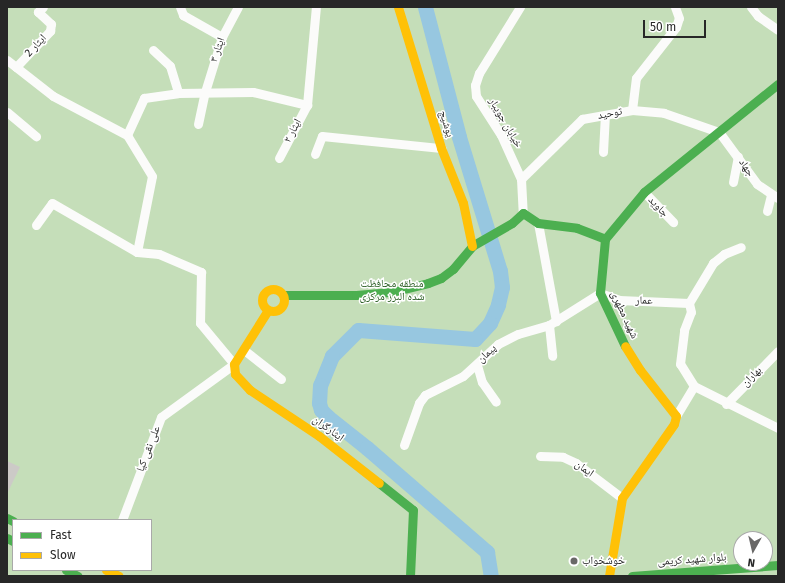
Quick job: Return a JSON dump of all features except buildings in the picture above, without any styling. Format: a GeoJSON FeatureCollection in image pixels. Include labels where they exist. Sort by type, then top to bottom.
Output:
{"type":"FeatureCollection","features":[{"type":"Feature","properties":{"kind":"street","name":"ایثار 2"},"geometry":{"type":"LineString","coordinates":[[16,67],[50,31],[51,24],[38,12],[43,7]]}},
{"type":"Feature","properties":{"kind":"street"},"geometry":{"type":"LineString","coordinates":[[180,7],[184,15],[222,37]]}},
{"type":"Feature","properties":{"kind":"street","name":"ایثار ۳"},"geometry":{"type":"LineString","coordinates":[[198,124],[204,95],[222,37],[238,7]]}},
{"type":"Feature","properties":{"kind":"street"},"geometry":{"type":"LineString","coordinates":[[127,135],[144,98],[178,93],[204,95],[252,92],[307,105],[316,7]]}},
{"type":"Feature","properties":{"kind":"street","name":"یوشیج"},"geometry":{"type":"LineString","coordinates":[[398,7],[441,148],[463,203],[474,245]]}},
{"type":"Feature","properties":{"kind":"street","name":"خیابان جویبار"},"geometry":{"type":"LineString","coordinates":[[520,7],[479,73],[475,85],[476,96],[501,135],[521,179],[523,213]]}},
{"type":"Feature","properties":{"kind":"street"},"geometry":{"type":"LineString","coordinates":[[632,110],[636,78],[676,27],[679,18],[675,7]]}},
{"type":"Feature","properties":{"kind":"street"},"geometry":{"type":"LineString","coordinates":[[751,7],[758,16],[778,30]]}},
{"type":"Feature","properties":{"kind":"street"},"geometry":{"type":"LineString","coordinates":[[153,50],[170,66],[178,93]]}},
{"type":"Feature","properties":{"kind":"street"},"geometry":{"type":"LineString","coordinates":[[7,60],[53,96],[127,135],[152,176],[137,252]]}},
{"type":"Feature","properties":{"kind":"street"},"geometry":{"type":"LineString","coordinates":[[268,310],[262,301],[266,291],[274,288],[284,295],[356,295],[392,292],[428,283],[441,278],[453,270],[474,245],[512,223],[523,213],[538,223],[577,228],[605,239],[621,217],[644,192],[778,84]]}},
{"type":"Feature","properties":{"kind":"street","name":"ایثار ۲"},"geometry":{"type":"LineString","coordinates":[[279,158],[307,105]]}},
{"type":"Feature","properties":{"kind":"street","name":"توحید"},"geometry":{"type":"LineString","coordinates":[[521,179],[582,119],[632,110],[664,113],[719,132]]}},
{"type":"Feature","properties":{"kind":"street"},"geometry":{"type":"LineString","coordinates":[[7,112],[36,136]]}},
{"type":"Feature","properties":{"kind":"street"},"geometry":{"type":"LineString","coordinates":[[603,152],[605,116]]}},
{"type":"Feature","properties":{"kind":"street","name":"جهاد"},"geometry":{"type":"LineString","coordinates":[[719,132],[757,184],[775,196]]}},
{"type":"Feature","properties":{"kind":"street"},"geometry":{"type":"LineString","coordinates":[[315,154],[322,136],[441,148]]}},
{"type":"Feature","properties":{"kind":"street"},"geometry":{"type":"LineString","coordinates":[[733,182],[738,156]]}},
{"type":"Feature","properties":{"kind":"street","name":"جاوید"},"geometry":{"type":"LineString","coordinates":[[644,192],[673,222]]}},
{"type":"Feature","properties":{"kind":"street"},"geometry":{"type":"LineString","coordinates":[[767,211],[775,196]]}},
{"type":"Feature","properties":{"kind":"street"},"geometry":{"type":"LineString","coordinates":[[36,225],[52,203],[137,252],[159,254],[201,272],[200,323],[234,364],[268,310]]}},
{"type":"Feature","properties":{"kind":"street"},"geometry":{"type":"LineString","coordinates":[[538,223],[552,323],[552,356]]}},
{"type":"Feature","properties":{"kind":"street","name":"شهید مطهری"},"geometry":{"type":"LineString","coordinates":[[605,239],[600,293],[637,364],[676,416]]}},
{"type":"Feature","properties":{"kind":"street"},"geometry":{"type":"LineString","coordinates":[[741,248],[724,254],[713,263],[689,303],[691,312],[684,330],[680,364],[694,386],[726,404],[778,428]]}},
{"type":"Feature","properties":{"kind":"street","name":"پیمان"},"geometry":{"type":"LineString","coordinates":[[404,445],[419,403],[424,395],[462,376],[477,365],[498,344],[518,334],[552,323],[600,293]]}},
{"type":"Feature","properties":{"kind":"street","name":"عمار"},"geometry":{"type":"LineString","coordinates":[[600,293],[618,300],[689,303]]}},
{"type":"Feature","properties":{"kind":"street"},"geometry":{"type":"LineString","coordinates":[[268,310],[279,309],[284,303],[284,295]]}},
{"type":"Feature","properties":{"kind":"street"},"geometry":{"type":"LineString","coordinates":[[244,350],[282,379]]}},
{"type":"Feature","properties":{"kind":"street","name":"بهاران"},"geometry":{"type":"LineString","coordinates":[[726,404],[778,351]]}},
{"type":"Feature","properties":{"kind":"street","name":"علی نقی کیا"},"geometry":{"type":"LineString","coordinates":[[122,519],[161,417],[234,364]]}},
{"type":"Feature","properties":{"kind":"street","name":"ایثارگران"},"geometry":{"type":"LineString","coordinates":[[234,364],[235,374],[250,390],[318,436],[413,510],[410,576]]}},
{"type":"Feature","properties":{"kind":"street"},"geometry":{"type":"LineString","coordinates":[[477,365],[482,382],[496,402]]}},
{"type":"Feature","properties":{"kind":"street"},"geometry":{"type":"LineString","coordinates":[[610,576],[610,560],[622,498],[674,424],[676,416],[694,386]]}},
{"type":"Feature","properties":{"kind":"street","name":"ایمان"},"geometry":{"type":"LineString","coordinates":[[540,456],[563,457],[576,463],[622,498]]}},
{"type":"Feature","properties":{"kind":"street","name":"بلوار شهید کریمی"},"geometry":{"type":"LineString","coordinates":[[632,576],[712,573],[733,570]]}},
{"type":"Feature","properties":{"kind":"street"},"geometry":{"type":"LineString","coordinates":[[68,571],[78,576]]}},
{"type":"Feature","properties":{"kind":"street"},"geometry":{"type":"LineString","coordinates":[[108,571],[119,576]]}},
{"type":"Feature","properties":{"kind":"green space","name":"منطقه محافظت شده البرز مرکزی"},"geometry":{"type":"Polygon","coordinates":[[[7,7],[778,7],[778,576],[7,576],[7,7]]]}},
{"type":"Feature","properties":{"kind":"waterway"},"geometry":{"type":"LineString","coordinates":[[425,7],[459,137],[500,271],[502,287],[498,305],[490,323],[475,339],[358,330],[332,356],[320,385],[319,403],[321,410],[328,417],[367,448],[487,552],[491,576]]}},
{"type":"Feature","properties":{"kind":"traffic: fast"},"geometry":{"type":"LineString","coordinates":[[625,346],[600,293],[605,239],[644,192],[778,84]]}},
{"type":"Feature","properties":{"kind":"traffic: fast"},"geometry":{"type":"LineString","coordinates":[[284,295],[356,295],[392,292],[428,283],[441,278],[453,269],[472,246],[512,223],[523,213],[538,223],[577,228],[605,239]]}},
{"type":"Feature","properties":{"kind":"traffic: fast"},"geometry":{"type":"LineString","coordinates":[[379,483],[413,510],[410,576]]}},
{"type":"Feature","properties":{"kind":"traffic: fast"},"geometry":{"type":"LineString","coordinates":[[7,518],[12,520]]}},
{"type":"Feature","properties":{"kind":"traffic: fast"},"geometry":{"type":"LineString","coordinates":[[7,538],[12,540]]}},
{"type":"Feature","properties":{"kind":"traffic: fast"},"geometry":{"type":"LineString","coordinates":[[632,576],[778,565]]}},
{"type":"Feature","properties":{"kind":"traffic: fast"},"geometry":{"type":"LineString","coordinates":[[68,571],[78,576]]}},
{"type":"Feature","properties":{"kind":"traffic: slow"},"geometry":{"type":"LineString","coordinates":[[398,7],[441,148],[463,203],[472,246]]}},
{"type":"Feature","properties":{"kind":"traffic: slow"},"geometry":{"type":"LineString","coordinates":[[273,289],[281,292],[284,300],[281,308],[273,311],[265,308],[262,300],[265,292],[273,289]]}},
{"type":"Feature","properties":{"kind":"traffic: slow"},"geometry":{"type":"LineString","coordinates":[[268,310],[234,364],[235,374],[250,390],[319,436],[379,483]]}},
{"type":"Feature","properties":{"kind":"traffic: slow"},"geometry":{"type":"LineString","coordinates":[[609,576],[622,498],[674,424],[676,416],[640,370],[625,346]]}},
{"type":"Feature","properties":{"kind":"traffic: slow"},"geometry":{"type":"LineString","coordinates":[[108,571],[119,576]]}},
{"type":"Feature","properties":{"kind":"place","name":"خوشخواب"},"geometry":{"type":"Point","coordinates":[574,561]}}]}
